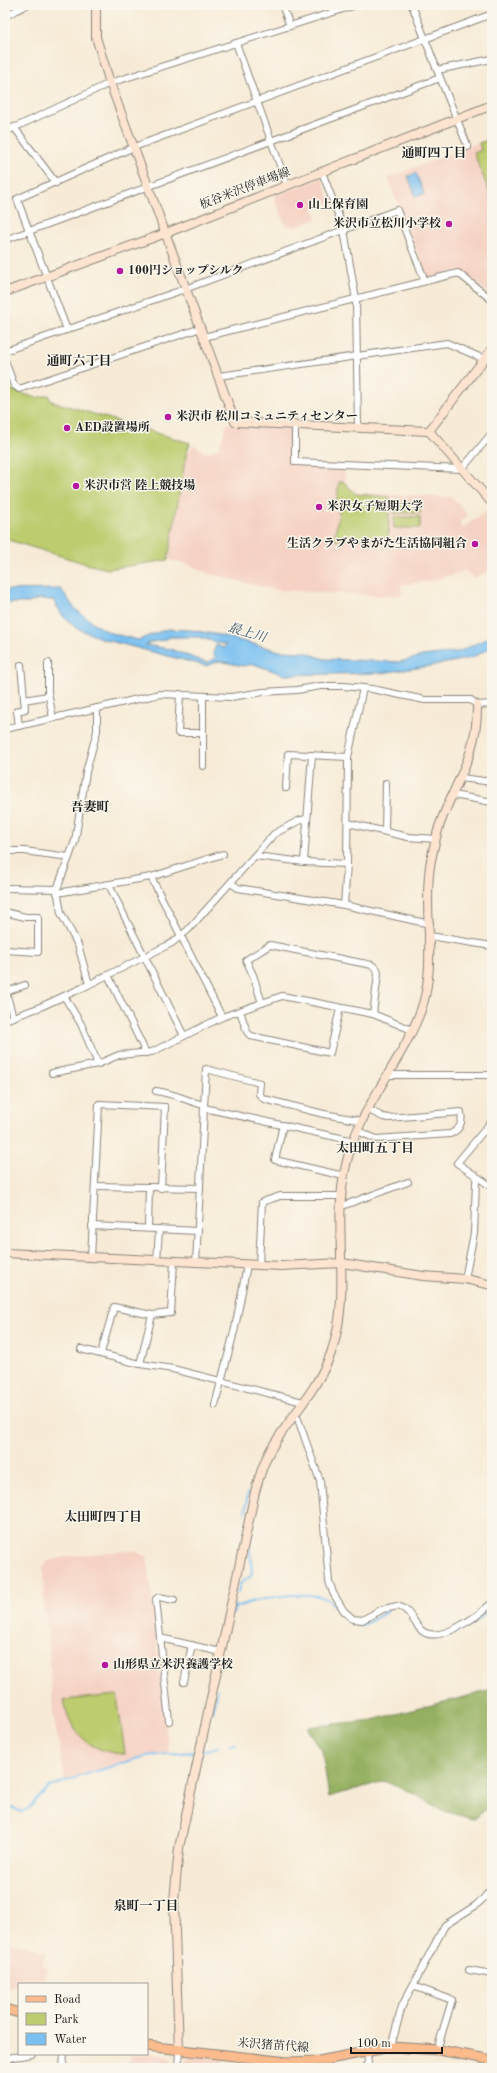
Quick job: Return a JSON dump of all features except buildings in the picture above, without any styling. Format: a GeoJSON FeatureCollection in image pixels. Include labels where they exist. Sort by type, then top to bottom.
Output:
{"type":"FeatureCollection","features":[{"type":"Feature","properties":{"kind":"main road"},"geometry":{"type":"LineString","coordinates":[[5,2009],[18,2013]]}},
{"type":"Feature","properties":{"kind":"main road","name":"米沢猪苗代線"},"geometry":{"type":"LineString","coordinates":[[148,2046],[302,2062],[319,2061],[391,2047],[437,2050],[492,2060]]}},
{"type":"Feature","properties":{"kind":"street"},"geometry":{"type":"LineString","coordinates":[[5,16],[18,7],[27,5]]}},
{"type":"Feature","properties":{"kind":"street"},"geometry":{"type":"LineString","coordinates":[[96,5],[96,37],[110,83],[235,422],[429,431],[492,503]]}},
{"type":"Feature","properties":{"kind":"street"},"geometry":{"type":"LineString","coordinates":[[282,5],[290,26]]}},
{"type":"Feature","properties":{"kind":"street"},"geometry":{"type":"LineString","coordinates":[[5,132],[110,83],[356,5]]}},
{"type":"Feature","properties":{"kind":"street"},"geometry":{"type":"LineString","coordinates":[[412,5],[436,70],[468,147]]}},
{"type":"Feature","properties":{"kind":"street"},"geometry":{"type":"LineString","coordinates":[[67,330],[48,276],[17,199],[38,189],[56,183],[134,147],[492,14]]}},
{"type":"Feature","properties":{"kind":"street"},"geometry":{"type":"LineString","coordinates":[[236,43],[287,185]]}},
{"type":"Feature","properties":{"kind":"street"},"geometry":{"type":"LineString","coordinates":[[436,70],[492,59]]}},
{"type":"Feature","properties":{"kind":"street"},"geometry":{"type":"LineString","coordinates":[[5,240],[148,185],[440,78]]}},
{"type":"Feature","properties":{"kind":"street","name":"板谷米沢停車場線"},"geometry":{"type":"LineString","coordinates":[[5,292],[166,233],[492,105]]}},
{"type":"Feature","properties":{"kind":"street"},"geometry":{"type":"LineString","coordinates":[[14,127],[56,183]]}},
{"type":"Feature","properties":{"kind":"street"},"geometry":{"type":"LineString","coordinates":[[322,172],[344,230],[356,300],[358,427]]}},
{"type":"Feature","properties":{"kind":"street"},"geometry":{"type":"LineString","coordinates":[[5,351],[185,289],[397,210],[425,281]]}},
{"type":"Feature","properties":{"kind":"street"},"geometry":{"type":"LineString","coordinates":[[204,337],[356,300],[458,273],[492,300]]}},
{"type":"Feature","properties":{"kind":"street"},"geometry":{"type":"LineString","coordinates":[[5,361],[14,385],[19,389],[201,328]]}},
{"type":"Feature","properties":{"kind":"street"},"geometry":{"type":"LineString","coordinates":[[219,376],[447,343],[484,359]]}},
{"type":"Feature","properties":{"kind":"street"},"geometry":{"type":"LineString","coordinates":[[429,431],[492,349]]}},
{"type":"Feature","properties":{"kind":"street"},"geometry":{"type":"LineString","coordinates":[[295,424],[295,462],[462,469]]}},
{"type":"Feature","properties":{"kind":"street"},"geometry":{"type":"LineString","coordinates":[[462,469],[492,433]]}},
{"type":"Feature","properties":{"kind":"street"},"geometry":{"type":"LineString","coordinates":[[48,663],[48,696],[54,718]]}},
{"type":"Feature","properties":{"kind":"street"},"geometry":{"type":"LineString","coordinates":[[19,726],[17,711],[25,709],[21,665]]}},
{"type":"Feature","properties":{"kind":"street"},"geometry":{"type":"LineString","coordinates":[[5,729],[153,695],[180,694],[203,697],[231,697],[321,686],[364,688],[425,700],[471,700],[477,705],[492,704]]}},
{"type":"Feature","properties":{"kind":"street"},"geometry":{"type":"LineString","coordinates":[[344,905],[347,864],[348,758],[364,688]]}},
{"type":"Feature","properties":{"kind":"street"},"geometry":{"type":"LineString","coordinates":[[180,694],[178,733],[203,733]]}},
{"type":"Feature","properties":{"kind":"street"},"geometry":{"type":"LineString","coordinates":[[24,700],[48,696]]}},
{"type":"Feature","properties":{"kind":"street"},"geometry":{"type":"LineString","coordinates":[[203,697],[203,766]]}},
{"type":"Feature","properties":{"kind":"street"},"geometry":{"type":"LineString","coordinates":[[178,2068],[179,2050],[174,1915],[176,1875],[182,1828],[260,1474],[271,1449],[320,1376],[335,1339],[341,1310],[342,1196],[344,1176],[358,1131],[412,1030],[426,992],[430,936],[428,884],[439,826],[461,778],[474,744],[477,705]]}},
{"type":"Feature","properties":{"kind":"street"},"geometry":{"type":"LineString","coordinates":[[89,984],[78,945],[61,913],[57,891],[75,841],[86,772],[97,731],[97,708]]}},
{"type":"Feature","properties":{"kind":"street"},"geometry":{"type":"LineString","coordinates":[[286,788],[288,754],[348,758]]}},
{"type":"Feature","properties":{"kind":"street"},"geometry":{"type":"LineString","coordinates":[[304,862],[306,819],[312,755]]}},
{"type":"Feature","properties":{"kind":"street"},"geometry":{"type":"LineString","coordinates":[[461,778],[492,782]]}},
{"type":"Feature","properties":{"kind":"street"},"geometry":{"type":"LineString","coordinates":[[385,831],[386,784]]}},
{"type":"Feature","properties":{"kind":"street"},"geometry":{"type":"LineString","coordinates":[[453,794],[492,802]]}},
{"type":"Feature","properties":{"kind":"street"},"geometry":{"type":"LineString","coordinates":[[5,1020],[64,996],[172,943],[181,936],[231,883],[274,834],[298,821],[306,819]]}},
{"type":"Feature","properties":{"kind":"street"},"geometry":{"type":"LineString","coordinates":[[348,823],[408,837],[436,839]]}},
{"type":"Feature","properties":{"kind":"street"},"geometry":{"type":"LineString","coordinates":[[5,851],[24,851],[69,857]]}},
{"type":"Feature","properties":{"kind":"street"},"geometry":{"type":"LineString","coordinates":[[5,888],[57,891],[109,885],[151,876],[223,854]]}},
{"type":"Feature","properties":{"kind":"street"},"geometry":{"type":"LineString","coordinates":[[255,856],[304,862],[347,864]]}},
{"type":"Feature","properties":{"kind":"street"},"geometry":{"type":"LineString","coordinates":[[151,876],[222,1017]]}},
{"type":"Feature","properties":{"kind":"street"},"geometry":{"type":"LineString","coordinates":[[231,883],[238,888],[344,905],[430,924]]}},
{"type":"Feature","properties":{"kind":"street"},"geometry":{"type":"LineString","coordinates":[[109,885],[184,1036]]}},
{"type":"Feature","properties":{"kind":"street"},"geometry":{"type":"LineString","coordinates":[[5,912],[25,917],[38,917],[38,952],[5,950]]}},
{"type":"Feature","properties":{"kind":"street"},"geometry":{"type":"LineString","coordinates":[[430,936],[492,946]]}},
{"type":"Feature","properties":{"kind":"street"},"geometry":{"type":"LineString","coordinates":[[262,1003],[253,975],[246,960],[270,945],[372,965],[377,969],[378,974],[373,1014]]}},
{"type":"Feature","properties":{"kind":"street"},"geometry":{"type":"LineString","coordinates":[[108,975],[146,1053]]}},
{"type":"Feature","properties":{"kind":"street"},"geometry":{"type":"LineString","coordinates":[[13,1017],[6,990],[25,986]]}},
{"type":"Feature","properties":{"kind":"street"},"geometry":{"type":"LineString","coordinates":[[64,996],[81,1024],[98,1064]]}},
{"type":"Feature","properties":{"kind":"street"},"geometry":{"type":"LineString","coordinates":[[52,1073],[98,1064],[119,1055],[152,1052],[222,1017],[282,996],[373,1014],[412,1030]]}},
{"type":"Feature","properties":{"kind":"street"},"geometry":{"type":"LineString","coordinates":[[240,1011],[247,1032],[252,1036],[330,1053],[340,1008]]}},
{"type":"Feature","properties":{"kind":"street"},"geometry":{"type":"LineString","coordinates":[[196,1263],[206,1069],[260,1083],[259,1094],[264,1099],[324,1114],[364,1121]]}},
{"type":"Feature","properties":{"kind":"street"},"geometry":{"type":"LineString","coordinates":[[388,1075],[487,1075]]}},
{"type":"Feature","properties":{"kind":"street"},"geometry":{"type":"LineString","coordinates":[[156,1091],[177,1095],[204,1107],[354,1141]]}},
{"type":"Feature","properties":{"kind":"street"},"geometry":{"type":"LineString","coordinates":[[91,1258],[99,1104],[165,1107],[161,1188]]}},
{"type":"Feature","properties":{"kind":"street"},"geometry":{"type":"LineString","coordinates":[[358,1131],[376,1139],[450,1134],[455,1132],[462,1124],[463,1118],[461,1112],[389,1118],[383,1117],[369,1110]]}},
{"type":"Feature","properties":{"kind":"street"},"geometry":{"type":"LineString","coordinates":[[492,1121],[457,1163],[492,1187]]}},
{"type":"Feature","properties":{"kind":"street"},"geometry":{"type":"LineString","coordinates":[[283,1125],[275,1160],[344,1176]]}},
{"type":"Feature","properties":{"kind":"street"},"geometry":{"type":"LineString","coordinates":[[465,1279],[474,1233],[476,1182],[478,1178]]}},
{"type":"Feature","properties":{"kind":"street"},"geometry":{"type":"LineString","coordinates":[[342,1206],[408,1182]]}},
{"type":"Feature","properties":{"kind":"street"},"geometry":{"type":"LineString","coordinates":[[95,1186],[200,1188]]}},
{"type":"Feature","properties":{"kind":"street"},"geometry":{"type":"LineString","coordinates":[[148,1228],[149,1188]]}},
{"type":"Feature","properties":{"kind":"street"},"geometry":{"type":"LineString","coordinates":[[259,1266],[262,1202],[280,1196],[342,1196]]}},
{"type":"Feature","properties":{"kind":"street"},"geometry":{"type":"LineString","coordinates":[[92,1226],[198,1231]]}},
{"type":"Feature","properties":{"kind":"street"},"geometry":{"type":"LineString","coordinates":[[157,1261],[159,1229]]}},
{"type":"Feature","properties":{"kind":"street"},"geometry":{"type":"LineString","coordinates":[[5,1253],[259,1266],[342,1263],[423,1276],[465,1279],[492,1285]]}},
{"type":"Feature","properties":{"kind":"street"},"geometry":{"type":"LineString","coordinates":[[101,1353],[114,1307],[152,1315],[171,1313],[174,1262]]}},
{"type":"Feature","properties":{"kind":"street"},"geometry":{"type":"LineString","coordinates":[[215,1405],[235,1328],[247,1265]]}},
{"type":"Feature","properties":{"kind":"street"},"geometry":{"type":"LineString","coordinates":[[140,1364],[152,1315]]}},
{"type":"Feature","properties":{"kind":"street"},"geometry":{"type":"LineString","coordinates":[[81,1349],[140,1364],[173,1369],[303,1402]]}},
{"type":"Feature","properties":{"kind":"street"},"geometry":{"type":"LineString","coordinates":[[294,1415],[298,1419],[320,1481],[329,1581],[339,1604],[350,1617],[362,1620],[383,1609],[398,1606],[407,1610],[425,1633],[434,1635],[471,1620],[492,1603]]}},
{"type":"Feature","properties":{"kind":"street"},"geometry":{"type":"LineString","coordinates":[[169,1721],[156,1599],[159,1597],[174,1600]]}},
{"type":"Feature","properties":{"kind":"street"},"geometry":{"type":"LineString","coordinates":[[160,1638],[221,1652]]}},
{"type":"Feature","properties":{"kind":"street"},"geometry":{"type":"LineString","coordinates":[[184,1682],[192,1645]]}},
{"type":"Feature","properties":{"kind":"street"},"geometry":{"type":"LineString","coordinates":[[391,2047],[402,2006],[445,1925],[475,1906],[484,1898],[492,1887]]}},
{"type":"Feature","properties":{"kind":"street"},"geometry":{"type":"LineString","coordinates":[[469,1970],[492,1974]]}},
{"type":"Feature","properties":{"kind":"street"},"geometry":{"type":"LineString","coordinates":[[413,1986],[452,2000],[437,2050]]}},
{"type":"Feature","properties":{"kind":"street"},"geometry":{"type":"LineString","coordinates":[[364,2068],[368,2063],[367,2052]]}},
{"type":"Feature","properties":{"kind":"street"},"geometry":{"type":"LineString","coordinates":[[7,2068],[6,2058],[26,2055]]}},
{"type":"Feature","properties":{"kind":"street"},"geometry":{"type":"LineString","coordinates":[[63,2068],[64,2055]]}},
{"type":"Feature","properties":{"kind":"shaded area","name":"米沢市立松川小学校"},"geometry":{"type":"Polygon","coordinates":[[[492,137],[492,296],[459,270],[427,278],[388,178],[492,137]]]}},
{"type":"Feature","properties":{"kind":"shaded area","name":"山上保育園"},"geometry":{"type":"Polygon","coordinates":[[[322,178],[330,202],[313,208],[317,219],[292,228],[290,225],[286,227],[274,196],[322,178]]]}},
{"type":"Feature","properties":{"kind":"shaded area","name":"米沢女子短期大学"},"geometry":{"type":"Polygon","coordinates":[[[227,424],[293,427],[294,464],[345,466],[345,482],[356,493],[452,497],[468,516],[460,521],[461,529],[491,507],[492,570],[474,578],[465,571],[464,561],[464,571],[435,580],[401,585],[402,595],[384,596],[275,590],[210,574],[188,564],[169,560],[186,455],[194,445],[205,453],[219,448],[227,424]]]}},
{"type":"Feature","properties":{"kind":"shaded area","name":"山形県立米沢養護学校"},"geometry":{"type":"Polygon","coordinates":[[[130,1550],[147,1556],[169,1753],[146,1755],[65,1781],[53,1713],[47,1617],[44,1616],[43,1566],[48,1561],[66,1557],[130,1550]]]}},
{"type":"Feature","properties":{"kind":"shaded area"},"geometry":{"type":"Polygon","coordinates":[[[5,1941],[46,1951],[42,1966],[47,1968],[44,1979],[37,1979],[31,1983],[18,1983],[18,1986],[13,1986],[5,1991],[5,1941]]]}},
{"type":"Feature","properties":{"kind":"shaded area"},"geometry":{"type":"Polygon","coordinates":[[[148,2052],[169,2057],[174,2064],[173,2068],[128,2068],[131,2055],[148,2055],[148,2052]]]}},
{"type":"Feature","properties":{"kind":"shaded area"},"geometry":{"type":"Polygon","coordinates":[[[191,2056],[223,2057],[224,2068],[182,2068],[186,2059],[191,2056]]]}},
{"type":"Feature","properties":{"kind":"green space"},"geometry":{"type":"Polygon","coordinates":[[[492,139],[492,199],[474,153],[481,150],[479,143],[492,139]]]}},
{"type":"Feature","properties":{"kind":"green space","name":"米沢市営 陸上競技場"},"geometry":{"type":"Polygon","coordinates":[[[5,390],[12,390],[36,398],[49,395],[51,401],[190,443],[186,455],[168,560],[108,569],[5,539],[5,390]]]}},
{"type":"Feature","properties":{"kind":"green space"},"geometry":{"type":"Polygon","coordinates":[[[339,482],[344,482],[356,494],[390,497],[388,538],[334,540],[340,506],[336,506],[339,482]]]}},
{"type":"Feature","properties":{"kind":"green space"},"geometry":{"type":"Polygon","coordinates":[[[394,502],[420,502],[420,513],[394,513],[394,502]]]}},
{"type":"Feature","properties":{"kind":"green space"},"geometry":{"type":"Polygon","coordinates":[[[394,517],[420,517],[420,528],[394,528],[394,517]]]}},
{"type":"Feature","properties":{"kind":"green space"},"geometry":{"type":"Polygon","coordinates":[[[492,1690],[492,1805],[473,1819],[444,1811],[410,1792],[384,1781],[329,1797],[322,1751],[307,1727],[372,1720],[492,1690]]]}},
{"type":"Feature","properties":{"kind":"green space"},"geometry":{"type":"Polygon","coordinates":[[[117,1695],[125,1754],[102,1750],[84,1739],[71,1722],[64,1700],[117,1695]]]}},
{"type":"Feature","properties":{"kind":"water"},"geometry":{"type":"Polygon","coordinates":[[[416,173],[424,194],[416,197],[408,176],[416,173]]]}},
{"type":"Feature","properties":{"kind":"water"},"geometry":{"type":"Polygon","coordinates":[[[61,589],[75,609],[96,625],[111,633],[138,640],[167,629],[191,630],[219,635],[280,651],[305,652],[324,659],[400,662],[422,656],[458,652],[492,636],[492,647],[471,658],[431,666],[381,673],[285,675],[254,664],[243,666],[219,661],[206,666],[103,639],[76,628],[63,616],[53,600],[39,599],[29,603],[5,603],[5,590],[61,589]],[[170,637],[145,645],[170,649],[207,663],[216,657],[213,653],[216,645],[224,648],[226,645],[198,637],[170,637]]]}},
{"type":"Feature","properties":{"kind":"waterway"},"geometry":{"type":"LineString","coordinates":[[245,1513],[248,1492]]}},
{"type":"Feature","properties":{"kind":"waterway"},"geometry":{"type":"LineString","coordinates":[[238,1593],[240,1584],[251,1576],[252,1572],[249,1540]]}},
{"type":"Feature","properties":{"kind":"waterway"},"geometry":{"type":"LineString","coordinates":[[234,1609],[242,1605],[267,1598],[310,1595],[322,1597],[330,1601],[349,1622],[357,1625],[365,1624],[388,1611]]}},
{"type":"Feature","properties":{"kind":"waterway"},"geometry":{"type":"LineString","coordinates":[[233,1614],[235,1604]]}},
{"type":"Feature","properties":{"kind":"waterway"},"geometry":{"type":"LineString","coordinates":[[455,1632],[473,1624],[492,1608]]}},
{"type":"Feature","properties":{"kind":"waterway"},"geometry":{"type":"LineString","coordinates":[[415,1627],[424,1637],[436,1638],[445,1635]]}},
{"type":"Feature","properties":{"kind":"waterway"},"geometry":{"type":"LineString","coordinates":[[212,1713],[217,1689]]}},
{"type":"Feature","properties":{"kind":"waterway"},"geometry":{"type":"LineString","coordinates":[[230,1745],[236,1744]]}},
{"type":"Feature","properties":{"kind":"waterway"},"geometry":{"type":"LineString","coordinates":[[202,1751],[218,1747]]}},
{"type":"Feature","properties":{"kind":"waterway"},"geometry":{"type":"LineString","coordinates":[[5,1805],[22,1812],[29,1808],[49,1787],[146,1756],[193,1752]]}},
{"type":"Feature","properties":{"kind":"place","name":"山上保育園"},"geometry":{"type":"Point","coordinates":[300,205]}},
{"type":"Feature","properties":{"kind":"place","name":"米沢市立松川小学校"},"geometry":{"type":"Point","coordinates":[449,224]}},
{"type":"Feature","properties":{"kind":"place","name":"100円ショップシルク"},"geometry":{"type":"Point","coordinates":[120,271]}},
{"type":"Feature","properties":{"kind":"place","name":"米沢市 松川コミュニティセンター"},"geometry":{"type":"Point","coordinates":[168,417]}},
{"type":"Feature","properties":{"kind":"place","name":"AED設置場所"},"geometry":{"type":"Point","coordinates":[67,428]}},
{"type":"Feature","properties":{"kind":"place","name":"米沢市営 陸上競技場"},"geometry":{"type":"Point","coordinates":[76,486]}},
{"type":"Feature","properties":{"kind":"place","name":"米沢女子短期大学"},"geometry":{"type":"Point","coordinates":[319,507]}},
{"type":"Feature","properties":{"kind":"place","name":"生活クラブやまがた生活協同組合"},"geometry":{"type":"Point","coordinates":[475,544]}},
{"type":"Feature","properties":{"kind":"place","name":"山形県立米沢養護学校"},"geometry":{"type":"Point","coordinates":[105,1665]}},
{"type":"Feature","properties":{"kind":"district","name":"通町四丁目"},"geometry":{"type":"Point","coordinates":[434,153]}},
{"type":"Feature","properties":{"kind":"district","name":"通町六丁目"},"geometry":{"type":"Point","coordinates":[79,361]}},
{"type":"Feature","properties":{"kind":"district","name":"吾妻町"},"geometry":{"type":"Point","coordinates":[90,807]}},
{"type":"Feature","properties":{"kind":"district","name":"太田町五丁目"},"geometry":{"type":"Point","coordinates":[375,1148]}},
{"type":"Feature","properties":{"kind":"district","name":"太田町四丁目"},"geometry":{"type":"Point","coordinates":[103,1517]}},
{"type":"Feature","properties":{"kind":"district","name":"泉町一丁目"},"geometry":{"type":"Point","coordinates":[146,1906]}},
{"type":"Feature","properties":{"kind":"water label","name":"最上川"},"geometry":{"type":"Point","coordinates":[247,633]}}]}
